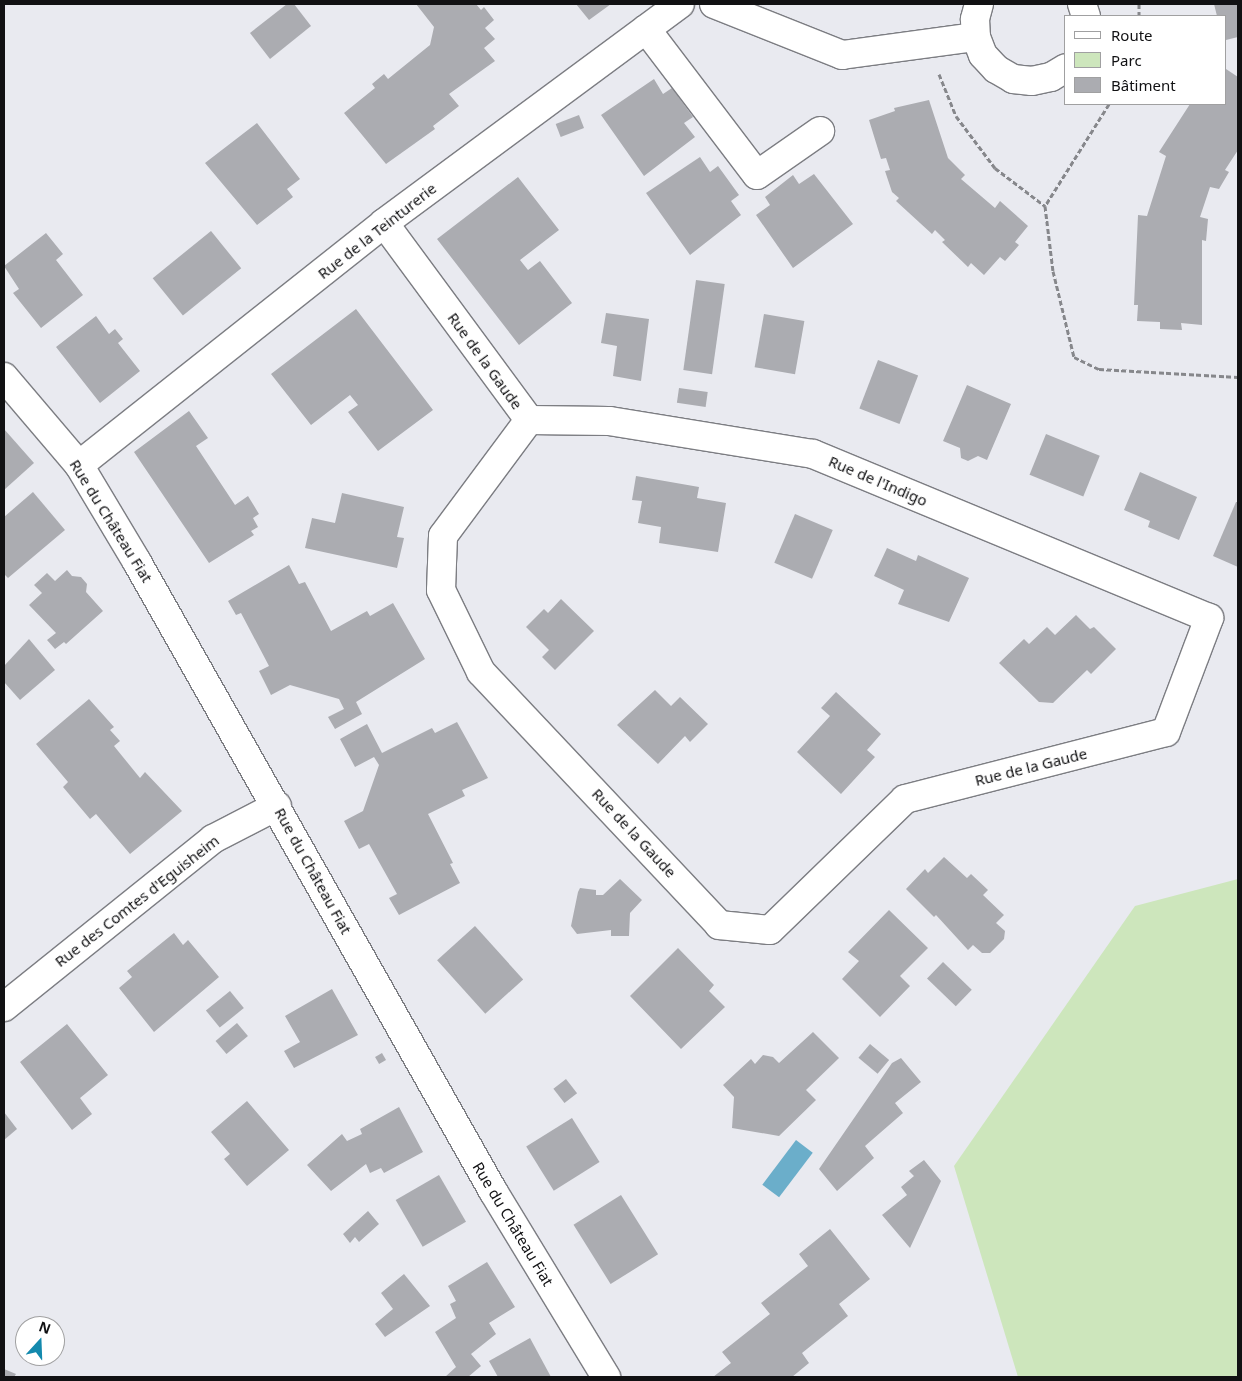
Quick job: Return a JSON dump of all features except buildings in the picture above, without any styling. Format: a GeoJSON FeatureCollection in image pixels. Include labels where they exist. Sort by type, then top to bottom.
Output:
{"type":"FeatureCollection","features":[{"type":"Feature","properties":{"kind":"street","name":"Rue de la Teinturerie"},"geometry":{"type":"LineString","coordinates":[[79,465],[384,223],[680,4]]}},
{"type":"Feature","properties":{"kind":"street"},"geometry":{"type":"LineString","coordinates":[[714,4],[842,55],[976,37]]}},
{"type":"Feature","properties":{"kind":"street"},"geometry":{"type":"LineString","coordinates":[[979,4],[975,19],[976,37],[983,55],[996,69],[1013,78],[1032,81],[1051,77],[1064,69]]}},
{"type":"Feature","properties":{"kind":"street"},"geometry":{"type":"LineString","coordinates":[[646,29],[757,175],[820,131]]}},
{"type":"Feature","properties":{"kind":"street","name":"Rue de la Gaude"},"geometry":{"type":"LineString","coordinates":[[384,223],[528,420],[443,536],[441,590],[481,672],[719,924],[770,930],[905,799],[1166,732],[1209,618]]}},
{"type":"Feature","properties":{"kind":"street","name":"Rue du Château Fiat"},"geometry":{"type":"LineString","coordinates":[[4,377],[79,465],[277,806],[492,1191],[606,1377]]}},
{"type":"Feature","properties":{"kind":"street","name":"Rue de l'Indigo"},"geometry":{"type":"LineString","coordinates":[[528,420],[610,421],[814,454],[1209,618]]}},
{"type":"Feature","properties":{"kind":"street","name":"Rue des Comtes d'Eguisheim"},"geometry":{"type":"LineString","coordinates":[[4,1007],[213,838],[277,806]]}},
{"type":"Feature","properties":{"kind":"path"},"geometry":{"type":"LineString","coordinates":[[927,44],[956,116],[995,168],[1045,206]]}},
{"type":"Feature","properties":{"kind":"path"},"geometry":{"type":"LineString","coordinates":[[1108,105],[1045,206],[1053,272],[1074,358],[1099,369],[1238,377]]}},
{"type":"Feature","properties":{"kind":"green space"},"geometry":{"type":"Polygon","coordinates":[[[1238,879],[1238,1377],[1018,1377],[954,1166],[1135,906],[1238,879]]]}},
{"type":"Feature","properties":{"kind":"water"},"geometry":{"type":"Polygon","coordinates":[[[796,1140],[813,1153],[779,1197],[762,1185],[796,1140]]]}}]}
